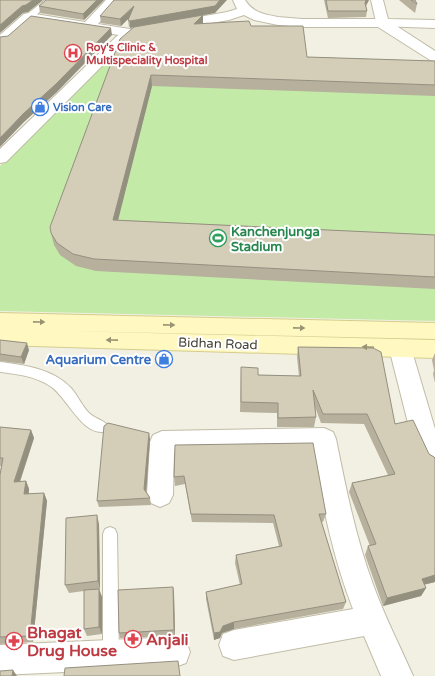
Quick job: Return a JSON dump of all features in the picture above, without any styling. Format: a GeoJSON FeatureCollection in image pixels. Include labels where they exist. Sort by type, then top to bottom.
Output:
{"type":"FeatureCollection","features":[{"type":"Feature","properties":{"kind":"main road","name":"Bidhan Road"},"geometry":{"type":"LineString","coordinates":[[0,321],[146,333]]}},
{"type":"Feature","properties":{"kind":"main road","name":"Bidhan Road"},"geometry":{"type":"LineString","coordinates":[[0,338],[146,333],[399,339],[435,331]]}},
{"type":"Feature","properties":{"kind":"main road","name":"Bidhan Road"},"geometry":{"type":"LineString","coordinates":[[399,339],[435,349]]}},
{"type":"Feature","properties":{"kind":"street"},"geometry":{"type":"LineString","coordinates":[[88,26],[113,0]]}},
{"type":"Feature","properties":{"kind":"street"},"geometry":{"type":"LineString","coordinates":[[377,0],[382,23],[435,57]]}},
{"type":"Feature","properties":{"kind":"street"},"geometry":{"type":"LineString","coordinates":[[0,39],[4,39],[29,18],[131,33],[229,16],[242,6],[259,17],[286,22],[435,24]]}},
{"type":"Feature","properties":{"kind":"street"},"geometry":{"type":"LineString","coordinates":[[0,158],[107,53],[131,33]]}},
{"type":"Feature","properties":{"kind":"street"},"geometry":{"type":"LineString","coordinates":[[399,339],[420,423],[435,455]]}},
{"type":"Feature","properties":{"kind":"street"},"geometry":{"type":"LineString","coordinates":[[160,495],[162,442],[324,439],[342,527],[356,575],[372,620],[397,676]]}},
{"type":"Feature","properties":{"kind":"street"},"geometry":{"type":"LineString","coordinates":[[234,645],[372,620]]}},
{"type":"Feature","properties":{"kind":"street"},"geometry":{"type":"LineString","coordinates":[[0,660],[175,652]]}},
{"type":"Feature","properties":{"kind":"lane"},"geometry":{"type":"LineString","coordinates":[[29,18],[49,0]]}},
{"type":"Feature","properties":{"kind":"lane"},"geometry":{"type":"LineString","coordinates":[[0,367],[24,371],[56,382],[67,393],[86,420],[102,427]]}},
{"type":"Feature","properties":{"kind":"lane"},"geometry":{"type":"LineString","coordinates":[[110,534],[111,655]]}},
{"type":"Feature","properties":{"kind":"green space","name":"Kanchenjunga Stadium"},"geometry":{"type":"Polygon","coordinates":[[[108,60],[435,71],[435,321],[0,311],[0,166],[108,60]]]}},
{"type":"Feature","properties":{"kind":"building"},"geometry":{"type":"Polygon","coordinates":[[[0,0],[33,0],[22,6],[0,25],[0,0]]]}},
{"type":"Feature","properties":{"kind":"building"},"geometry":{"type":"Polygon","coordinates":[[[46,0],[97,0],[83,14],[39,6],[46,0]]]}},
{"type":"Feature","properties":{"kind":"building"},"geometry":{"type":"Polygon","coordinates":[[[114,0],[220,0],[215,6],[130,21],[128,20],[134,6],[120,19],[100,16],[114,0]]]}},
{"type":"Feature","properties":{"kind":"building"},"geometry":{"type":"Polygon","coordinates":[[[326,0],[366,0],[365,3],[367,11],[328,11],[326,0]]]}},
{"type":"Feature","properties":{"kind":"building"},"geometry":{"type":"Polygon","coordinates":[[[203,15],[194,24],[249,21],[251,26],[303,26],[307,57],[435,61],[435,85],[151,75],[113,220],[435,235],[435,277],[94,259],[73,254],[57,243],[51,233],[50,227],[120,39],[134,27],[203,15]]]}},
{"type":"Feature","properties":{"kind":"building"},"geometry":{"type":"Polygon","coordinates":[[[31,16],[111,28],[0,138],[0,37],[8,36],[31,16]]]}},
{"type":"Feature","properties":{"kind":"building"},"geometry":{"type":"Polygon","coordinates":[[[0,340],[27,343],[21,357],[0,354],[0,340]]]}},
{"type":"Feature","properties":{"kind":"building"},"geometry":{"type":"Polygon","coordinates":[[[298,347],[373,348],[381,352],[395,424],[413,420],[429,454],[435,458],[435,575],[422,579],[426,588],[387,598],[368,546],[376,544],[352,483],[395,474],[367,414],[323,414],[313,390],[316,417],[278,418],[278,403],[241,402],[241,367],[258,368],[258,375],[301,376],[298,347]]]}},
{"type":"Feature","properties":{"kind":"building"},"geometry":{"type":"Polygon","coordinates":[[[108,423],[149,433],[144,489],[150,498],[97,501],[104,426],[108,423]]]}},
{"type":"Feature","properties":{"kind":"building"},"geometry":{"type":"Polygon","coordinates":[[[0,427],[31,430],[14,482],[26,481],[24,494],[44,493],[30,636],[0,637],[0,475],[3,458],[0,458],[0,427]]]}},
{"type":"Feature","properties":{"kind":"building"},"geometry":{"type":"Polygon","coordinates":[[[313,443],[326,514],[319,514],[346,602],[234,622],[223,626],[220,632],[214,633],[206,592],[242,584],[236,555],[282,546],[274,515],[191,514],[184,476],[174,477],[175,445],[313,443]]]}},
{"type":"Feature","properties":{"kind":"building"},"geometry":{"type":"Polygon","coordinates":[[[97,515],[98,581],[65,585],[66,518],[97,515]]]}},
{"type":"Feature","properties":{"kind":"building"},"geometry":{"type":"Polygon","coordinates":[[[173,587],[174,630],[119,633],[118,590],[173,587]]]}},
{"type":"Feature","properties":{"kind":"building"},"geometry":{"type":"Polygon","coordinates":[[[99,589],[99,627],[84,629],[84,590],[99,589]]]}},
{"type":"Feature","properties":{"kind":"building"},"geometry":{"type":"Polygon","coordinates":[[[178,661],[180,676],[64,676],[65,668],[178,661]]]}},
{"type":"Feature","properties":{"kind":"building"},"geometry":{"type":"Polygon","coordinates":[[[13,670],[12,676],[0,676],[0,671],[13,670]]]}},
{"type":"Feature","properties":{"kind":"place","name":"Roy's Clinic & Multispeciality Hospital"},"geometry":{"type":"Point","coordinates":[73,53]}},
{"type":"Feature","properties":{"kind":"place","name":"Vision Care"},"geometry":{"type":"Point","coordinates":[40,107]}},
{"type":"Feature","properties":{"kind":"place","name":"Kanchenjunga Stadium"},"geometry":{"type":"Point","coordinates":[218,238]}},
{"type":"Feature","properties":{"kind":"place","name":"Aquarium Centre"},"geometry":{"type":"Point","coordinates":[164,359]}},
{"type":"Feature","properties":{"kind":"place","name":"Anjali"},"geometry":{"type":"Point","coordinates":[133,639]}},
{"type":"Feature","properties":{"kind":"place","name":"Bhagat Drug House"},"geometry":{"type":"Point","coordinates":[14,641]}}]}
